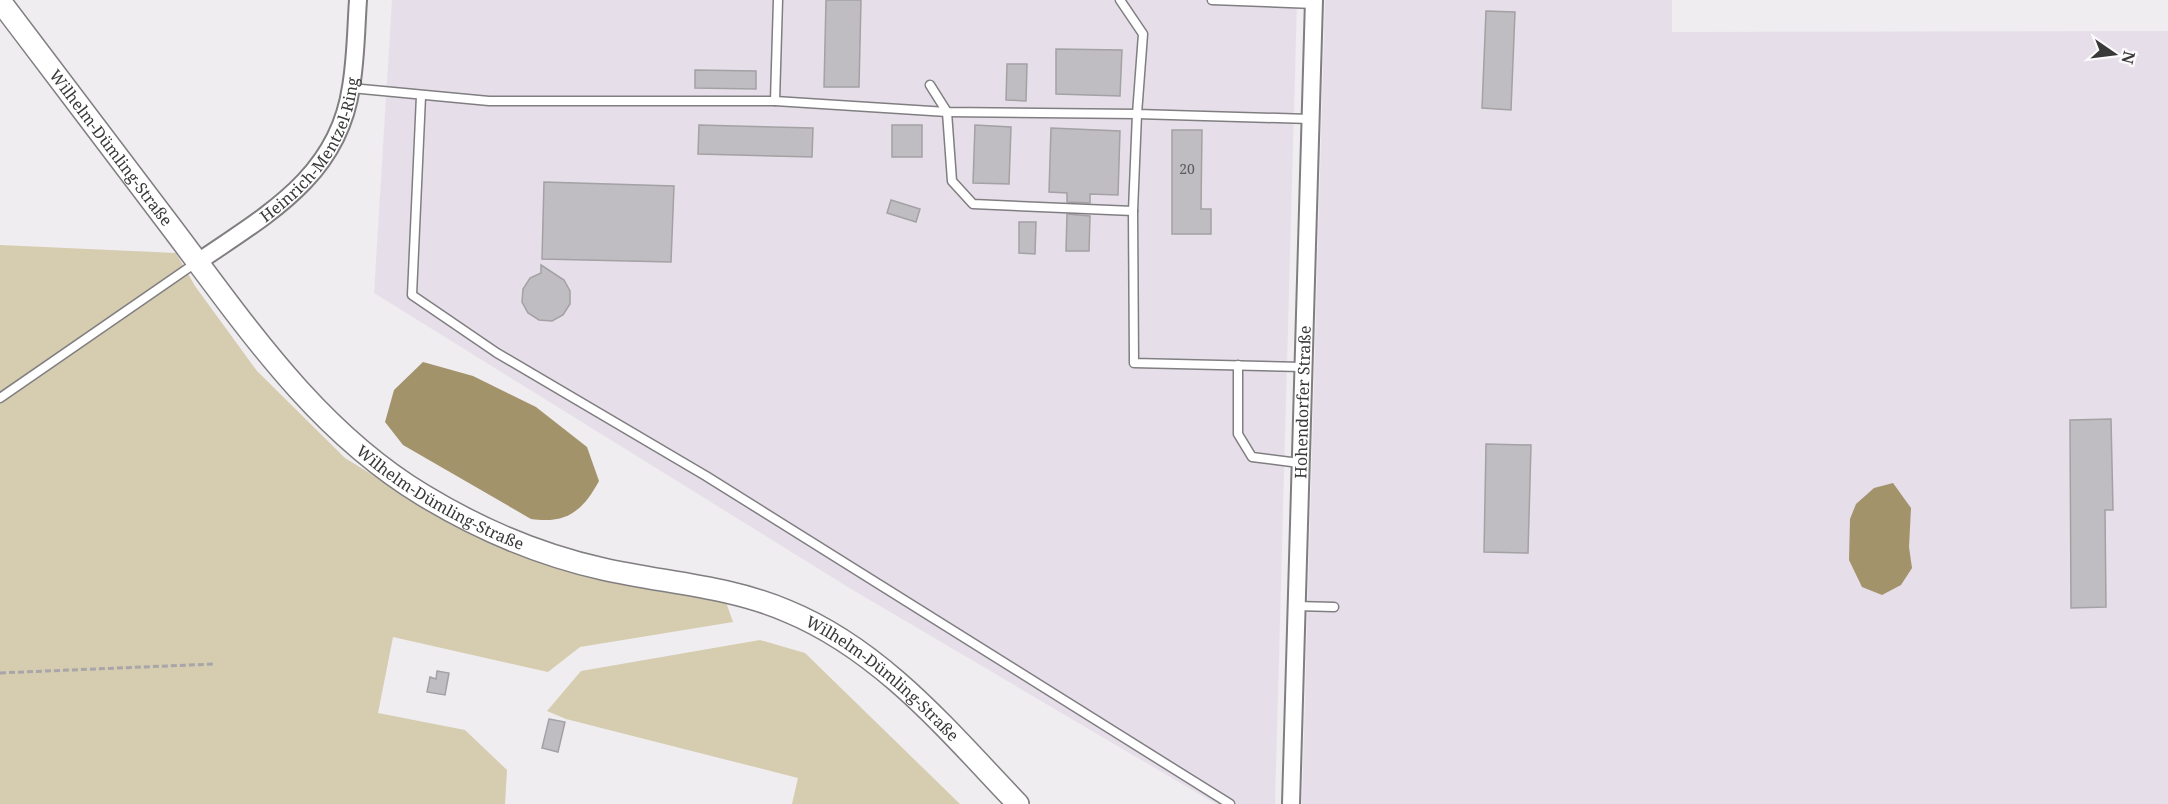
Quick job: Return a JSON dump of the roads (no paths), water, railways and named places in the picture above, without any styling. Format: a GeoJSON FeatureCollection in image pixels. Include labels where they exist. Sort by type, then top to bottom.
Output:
{"type":"FeatureCollection","features":[{"type":"Feature","properties":{"kind":"street","name":"Heinrich-Mentzel-Ring"},"geometry":{"type":"LineString","coordinates":[[198,262],[290,198],[320,165],[336,137],[351,88],[358,0]]}},
{"type":"Feature","properties":{"kind":"street","name":"Wilhelm-Dümling-Straße"},"geometry":{"type":"LineString","coordinates":[[0,1],[302,396],[340,432],[420,494],[484,528],[562,559],[725,591],[767,603],[809,620],[835,635],[888,673],[1018,804]]}},
{"type":"Feature","properties":{"kind":"street","name":"Hohendorfer Straße"},"geometry":{"type":"LineString","coordinates":[[1292,804],[1299,463],[1314,2]]}},
{"type":"Feature","properties":{"kind":"lane"},"geometry":{"type":"LineString","coordinates":[[775,101],[778,0]]}},
{"type":"Feature","properties":{"kind":"lane"},"geometry":{"type":"LineString","coordinates":[[1120,0],[1143,34],[1133,211],[1134,363],[1302,367]]}},
{"type":"Feature","properties":{"kind":"lane"},"geometry":{"type":"LineString","coordinates":[[1212,0],[1314,2]]}},
{"type":"Feature","properties":{"kind":"lane"},"geometry":{"type":"LineString","coordinates":[[930,86],[947,112],[952,181],[973,204],[1133,211]]}},
{"type":"Feature","properties":{"kind":"lane"},"geometry":{"type":"LineString","coordinates":[[351,88],[489,101],[775,101],[947,112],[1310,119]]}},
{"type":"Feature","properties":{"kind":"lane"},"geometry":{"type":"LineString","coordinates":[[421,96],[412,295],[497,353],[706,476],[1230,804]]}},
{"type":"Feature","properties":{"kind":"lane"},"geometry":{"type":"LineString","coordinates":[[0,398],[198,262]]}},
{"type":"Feature","properties":{"kind":"lane"},"geometry":{"type":"LineString","coordinates":[[1238,365],[1238,434],[1252,458],[1299,463]]}},
{"type":"Feature","properties":{"kind":"lane"},"geometry":{"type":"LineString","coordinates":[[1296,606],[1334,607]]}}]}
